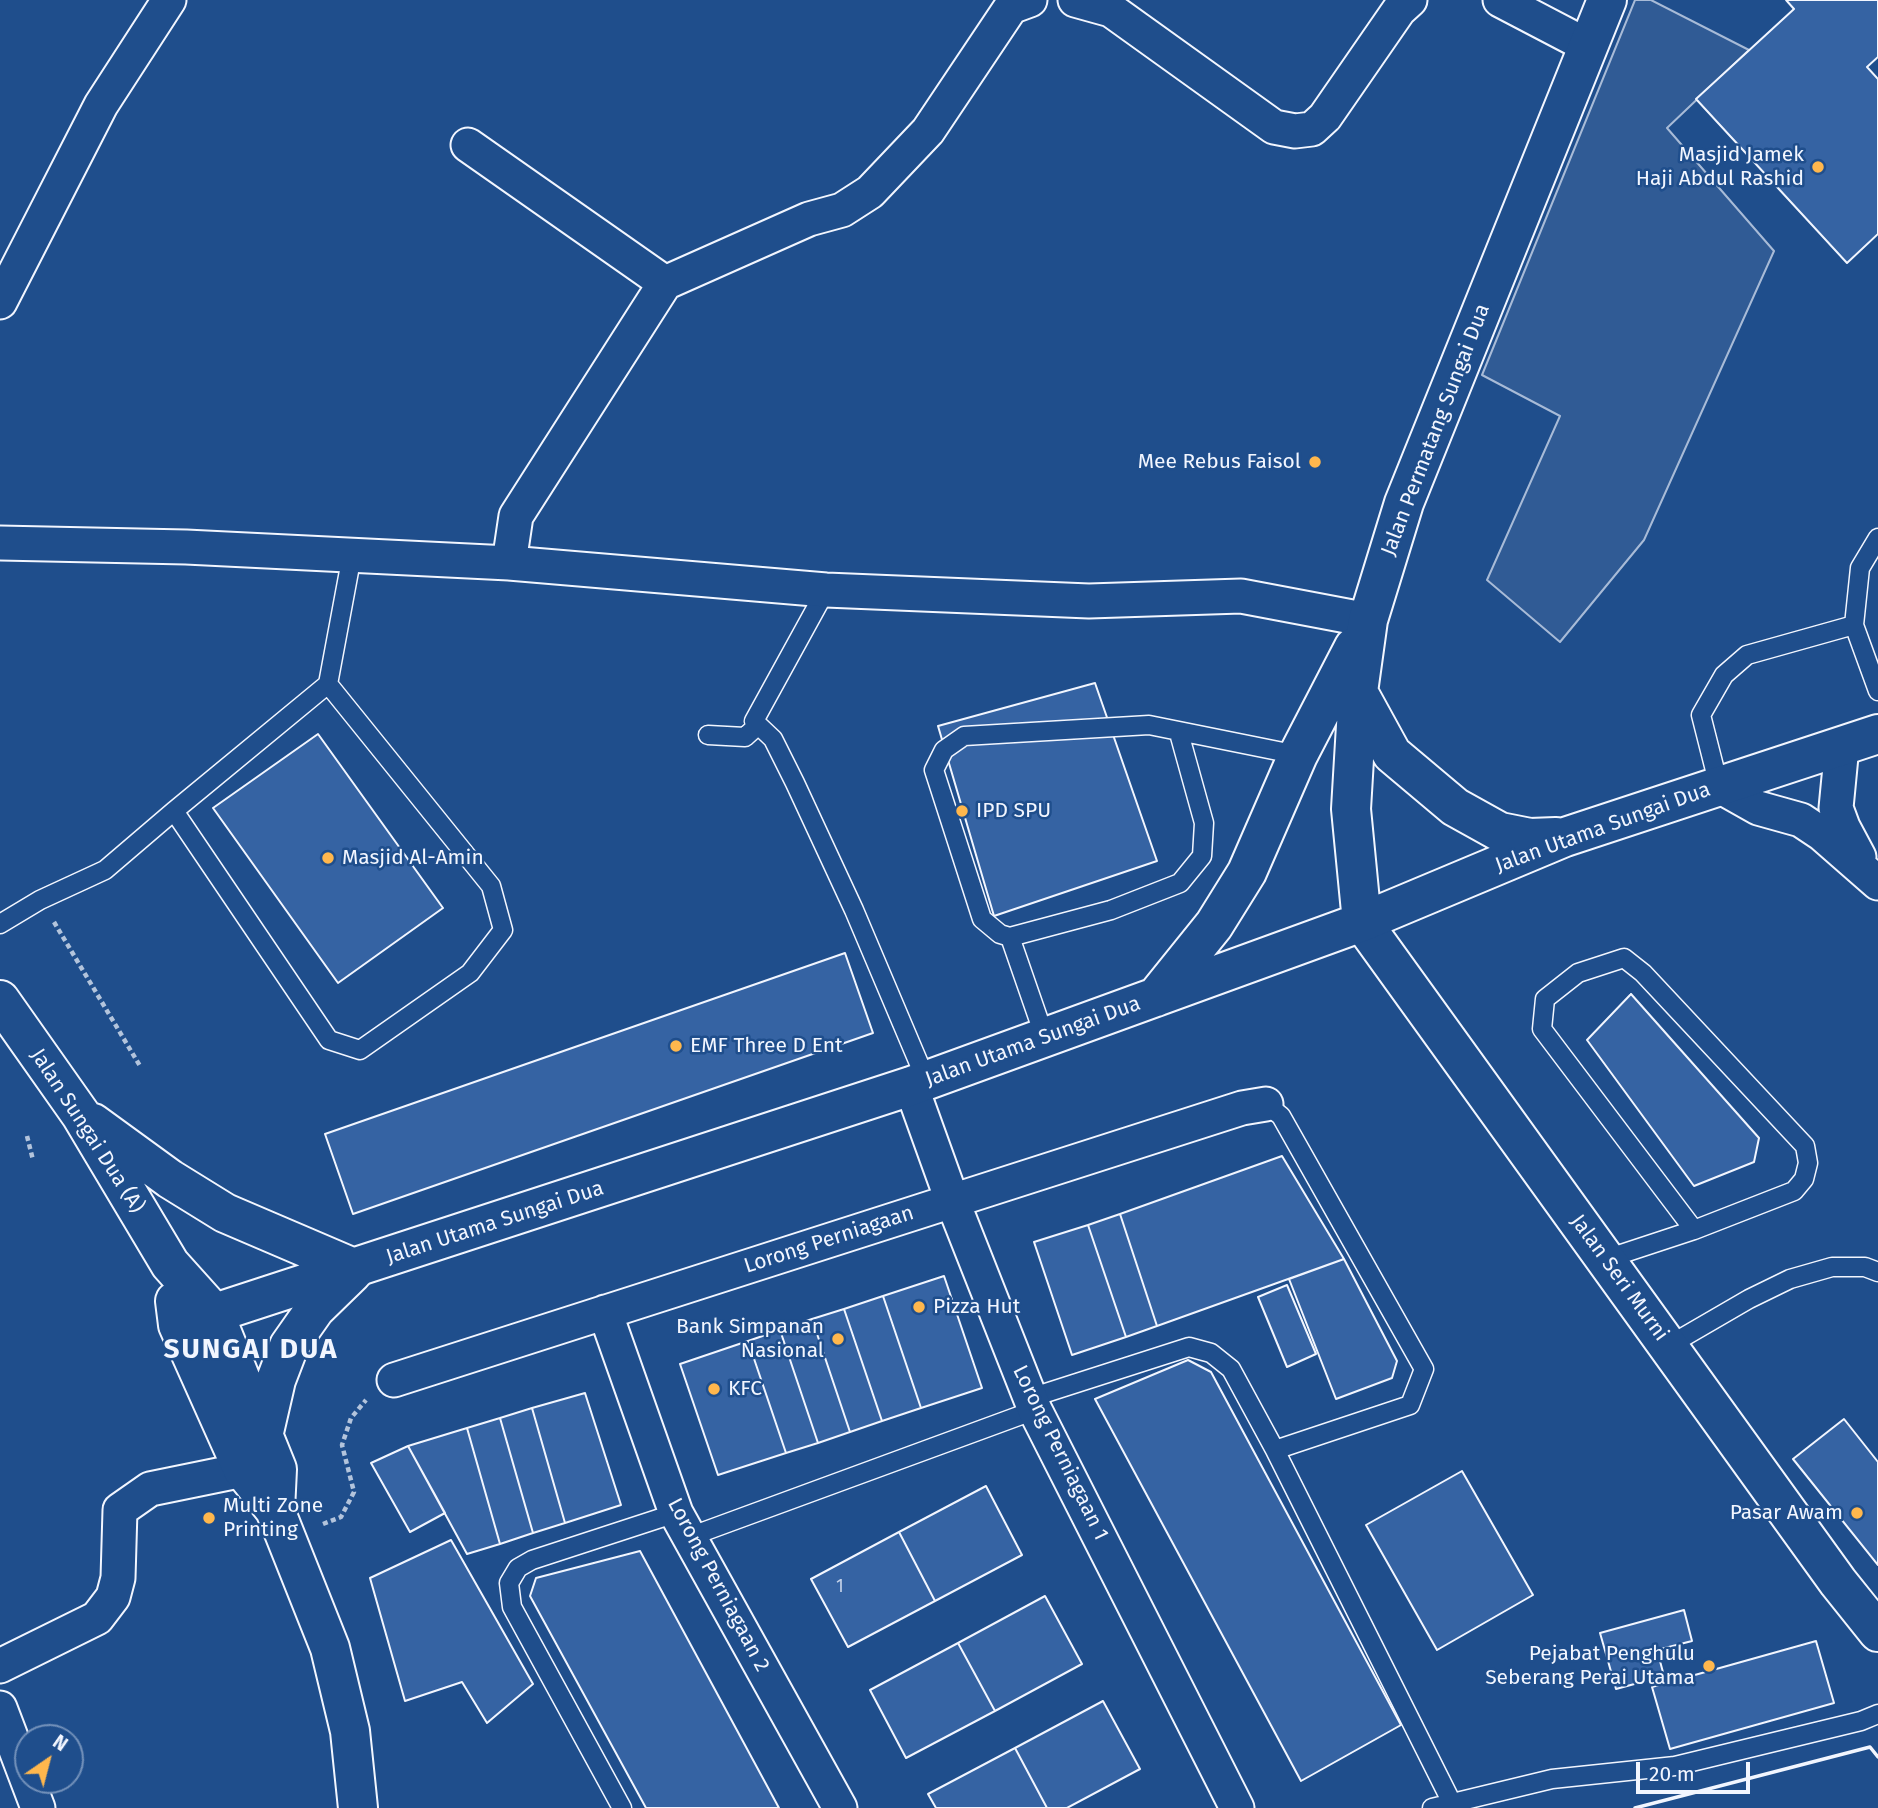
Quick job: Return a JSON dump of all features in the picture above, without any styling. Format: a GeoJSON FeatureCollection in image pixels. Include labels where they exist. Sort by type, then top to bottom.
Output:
{"type":"FeatureCollection","features":[{"type":"Feature","properties":{"kind":"main road","name":"Jalan Permatang Sungai Dua"},"geometry":{"type":"LineString","coordinates":[[1362,922],[1351,809],[1358,692],[1368,620],[1404,503],[1607,0]]}},
{"type":"Feature","properties":{"kind":"main road"},"geometry":{"type":"LineString","coordinates":[[1156,997],[1214,925],[1247,872],[1298,755],[1368,620]]}},
{"type":"Feature","properties":{"kind":"main road"},"geometry":{"type":"LineString","coordinates":[[1358,692],[1392,754],[1455,807],[1500,832],[1530,838],[1565,837]]}},
{"type":"Feature","properties":{"kind":"main road","name":"Jalan Utama Sungai Dua"},"geometry":{"type":"LineString","coordinates":[[178,1325],[919,1083],[1362,922],[1565,837],[1878,734]]}},
{"type":"Feature","properties":{"kind":"main road","name":"Jalan Seri Murni"},"geometry":{"type":"LineString","coordinates":[[1362,922],[1878,1632]]}},
{"type":"Feature","properties":{"kind":"main road","name":"Jalan Sungai Dua (A)"},"geometry":{"type":"LineString","coordinates":[[0,1000],[81,1115],[170,1264],[214,1313],[277,1469],[281,1524]]}},
{"type":"Feature","properties":{"kind":"main road"},"geometry":{"type":"LineString","coordinates":[[81,1115],[170,1179],[225,1213],[356,1269],[315,1309],[289,1346],[276,1380],[264,1432]]}},
{"type":"Feature","properties":{"kind":"main road","name":"Jalan Sungai Dua (A)"},"geometry":{"type":"LineString","coordinates":[[170,1264],[178,1325],[243,1470],[281,1524]]}},
{"type":"Feature","properties":{"kind":"main road"},"geometry":{"type":"LineString","coordinates":[[281,1524],[330,1648],[350,1731],[358,1808]]}},
{"type":"Feature","properties":{"kind":"street"},"geometry":{"type":"LineString","coordinates":[[0,302],[101,105],[169,0]]}},
{"type":"Feature","properties":{"kind":"street"},"geometry":{"type":"LineString","coordinates":[[509,563],[516,516],[665,283],[809,219],[842,210],[870,192],[928,131],[1011,7],[1030,0]]}},
{"type":"Feature","properties":{"kind":"street"},"geometry":{"type":"LineString","coordinates":[[1075,0],[1111,10],[1274,127],[1295,131],[1312,129],[1325,117],[1398,10],[1410,0]]}},
{"type":"Feature","properties":{"kind":"street"},"geometry":{"type":"LineString","coordinates":[[1500,0],[1588,46]]}},
{"type":"Feature","properties":{"kind":"street"},"geometry":{"type":"LineString","coordinates":[[468,145],[665,283]]}},
{"type":"Feature","properties":{"kind":"street"},"geometry":{"type":"LineString","coordinates":[[0,543],[509,563],[826,590],[1089,601],[1241,596],[1368,620]]}},
{"type":"Feature","properties":{"kind":"street"},"geometry":{"type":"LineString","coordinates":[[1842,746],[1836,808],[1843,827],[1872,877]]}},
{"type":"Feature","properties":{"kind":"street"},"geometry":{"type":"LineString","coordinates":[[1719,786],[1758,808],[1801,820],[1872,877]]}},
{"type":"Feature","properties":{"kind":"street","name":"Lorong Perniagaan 1"},"geometry":{"type":"LineString","coordinates":[[919,1083],[952,1200],[1032,1404],[1237,1808]]}},
{"type":"Feature","properties":{"kind":"street","name":"Lorong Perniagaan"},"geometry":{"type":"LineString","coordinates":[[394,1380],[1242,1108],[1266,1104]]}},
{"type":"Feature","properties":{"kind":"street","name":"Lorong Perniagaan 2"},"geometry":{"type":"LineString","coordinates":[[605,1312],[682,1525],[840,1808]]}},
{"type":"Feature","properties":{"kind":"street"},"geometry":{"type":"LineString","coordinates":[[0,1667],[97,1618],[113,1598],[118,1578],[120,1510],[150,1489],[243,1470]]}},
{"type":"Feature","properties":{"kind":"street"},"geometry":{"type":"LineString","coordinates":[[0,1708],[38,1808]]}},
{"type":"Feature","properties":{"kind":"lane"},"geometry":{"type":"LineString","coordinates":[[1878,538],[1860,568],[1854,625],[1878,691]]}},
{"type":"Feature","properties":{"kind":"lane"},"geometry":{"type":"LineString","coordinates":[[0,925],[40,900],[105,870],[328,684],[352,555]]}},
{"type":"Feature","properties":{"kind":"lane"},"geometry":{"type":"LineString","coordinates":[[826,590],[755,718],[756,727],[773,739],[854,910],[919,1083]]}},
{"type":"Feature","properties":{"kind":"lane"},"geometry":{"type":"LineString","coordinates":[[1719,786],[1701,715],[1724,675],[1747,654],[1854,625]]}},
{"type":"Feature","properties":{"kind":"lane"},"geometry":{"type":"LineString","coordinates":[[174,811],[329,1040],[360,1049],[470,973],[503,930],[491,886],[328,684]]}},
{"type":"Feature","properties":{"kind":"lane"},"geometry":{"type":"LineString","coordinates":[[1179,733],[1205,823],[1202,856],[1180,883],[1111,910],[1010,937],[1000,934],[982,919],[934,769],[944,750],[964,736],[1149,725],[1298,755]]}},
{"type":"Feature","properties":{"kind":"lane"},"geometry":{"type":"LineString","coordinates":[[708,735],[745,737],[756,727]]}},
{"type":"Feature","properties":{"kind":"lane"},"geometry":{"type":"LineString","coordinates":[[1010,937],[1045,1038]]}},
{"type":"Feature","properties":{"kind":"lane"},"geometry":{"type":"LineString","coordinates":[[1606,1259],[1694,1230],[1794,1191],[1804,1180],[1808,1163],[1805,1146],[1643,973],[1624,958],[1578,973],[1545,999],[1542,1029],[1694,1230]]}},
{"type":"Feature","properties":{"kind":"lane"},"geometry":{"type":"LineString","coordinates":[[1266,1104],[1281,1116],[1423,1369],[1410,1405],[1275,1450]]}},
{"type":"Feature","properties":{"kind":"lane"},"geometry":{"type":"LineString","coordinates":[[1668,1346],[1749,1299],[1790,1279],[1832,1267],[1865,1267],[1878,1272]]}},
{"type":"Feature","properties":{"kind":"lane"},"geometry":{"type":"LineString","coordinates":[[622,1808],[512,1607],[509,1583],[518,1568],[532,1560],[682,1525],[1189,1347],[1211,1353],[1231,1369],[1275,1450],[1452,1803]]}},
{"type":"Feature","properties":{"kind":"lane"},"geometry":{"type":"LineString","coordinates":[[1432,1808],[1552,1779],[1675,1766],[1861,1721],[1878,1714]]}},
{"type":"Feature","properties":{"kind":"path"},"geometry":{"type":"LineString","coordinates":[[40,900],[141,1066]]}},
{"type":"Feature","properties":{"kind":"path"},"geometry":{"type":"LineString","coordinates":[[27,1136],[33,1160]]}},
{"type":"Feature","properties":{"kind":"path"},"geometry":{"type":"LineString","coordinates":[[281,1524],[341,1517],[354,1492],[342,1445],[351,1418],[377,1387],[394,1380]]}},
{"type":"Feature","properties":{"kind":"shaded area"},"geometry":{"type":"Polygon","coordinates":[[[1635,0],[1651,0],[1749,50],[1667,128],[1774,251],[1644,540],[1560,642],[1487,580],[1560,416],[1482,375],[1635,0]]]}},
{"type":"Feature","properties":{"kind":"building","name":"Masjid Jamek Haji Abdul Rashid"},"geometry":{"type":"Polygon","coordinates":[[[1786,0],[1878,0],[1878,57],[1867,67],[1878,79],[1878,234],[1847,263],[1696,99],[1794,9],[1786,0]]]}},
{"type":"Feature","properties":{"kind":"building"},"geometry":{"type":"Polygon","coordinates":[[[1095,683],[1157,861],[994,916],[938,726],[1095,683]]]}},
{"type":"Feature","properties":{"kind":"building","name":"Masjid Al-Amin"},"geometry":{"type":"Polygon","coordinates":[[[318,734],[443,908],[338,983],[213,808],[318,734]]]}},
{"type":"Feature","properties":{"kind":"building"},"geometry":{"type":"Polygon","coordinates":[[[845,953],[873,1033],[353,1214],[325,1134],[845,953]]]}},
{"type":"Feature","properties":{"kind":"building"},"geometry":{"type":"Polygon","coordinates":[[[1631,994],[1759,1138],[1754,1162],[1694,1186],[1587,1040],[1631,994]]]}},
{"type":"Feature","properties":{"kind":"building"},"geometry":{"type":"Polygon","coordinates":[[[1282,1156],[1344,1259],[1157,1326],[1120,1214],[1282,1156]]]}},
{"type":"Feature","properties":{"kind":"building"},"geometry":{"type":"Polygon","coordinates":[[[1120,1214],[1157,1326],[1126,1337],[1088,1225],[1120,1214]]]}},
{"type":"Feature","properties":{"kind":"building"},"geometry":{"type":"Polygon","coordinates":[[[1088,1225],[1126,1337],[1072,1355],[1034,1242],[1088,1225]]]}},
{"type":"Feature","properties":{"kind":"building"},"geometry":{"type":"Polygon","coordinates":[[[1344,1259],[1397,1361],[1392,1378],[1336,1399],[1289,1279],[1344,1259]]]}},
{"type":"Feature","properties":{"kind":"building"},"geometry":{"type":"Polygon","coordinates":[[[944,1276],[982,1388],[921,1408],[883,1296],[944,1276]]]}},
{"type":"Feature","properties":{"kind":"building"},"geometry":{"type":"Polygon","coordinates":[[[1287,1285],[1316,1354],[1287,1367],[1258,1297],[1287,1285]]]}},
{"type":"Feature","properties":{"kind":"building"},"geometry":{"type":"Polygon","coordinates":[[[883,1296],[921,1408],[882,1421],[844,1309],[883,1296]]]}},
{"type":"Feature","properties":{"kind":"building"},"geometry":{"type":"Polygon","coordinates":[[[844,1309],[882,1421],[850,1432],[812,1319],[844,1309]]]}},
{"type":"Feature","properties":{"kind":"building"},"geometry":{"type":"Polygon","coordinates":[[[812,1319],[850,1432],[818,1443],[780,1330],[812,1319]]]}},
{"type":"Feature","properties":{"kind":"building"},"geometry":{"type":"Polygon","coordinates":[[[780,1330],[818,1443],[786,1453],[748,1341],[780,1330]]]}},
{"type":"Feature","properties":{"kind":"building"},"geometry":{"type":"Polygon","coordinates":[[[748,1341],[786,1453],[718,1475],[680,1364],[748,1341]]]}},
{"type":"Feature","properties":{"kind":"building"},"geometry":{"type":"Polygon","coordinates":[[[1188,1360],[1211,1372],[1401,1725],[1301,1781],[1095,1399],[1188,1360]]]}},
{"type":"Feature","properties":{"kind":"building"},"geometry":{"type":"Polygon","coordinates":[[[585,1393],[621,1505],[565,1523],[532,1408],[585,1393]]]}},
{"type":"Feature","properties":{"kind":"building"},"geometry":{"type":"Polygon","coordinates":[[[532,1408],[565,1523],[533,1533],[500,1418],[532,1408]]]}},
{"type":"Feature","properties":{"kind":"building"},"geometry":{"type":"Polygon","coordinates":[[[500,1418],[533,1533],[500,1544],[467,1428],[500,1418]]]}},
{"type":"Feature","properties":{"kind":"building","name":"Pasar Awam"},"geometry":{"type":"Polygon","coordinates":[[[1844,1419],[1878,1462],[1878,1565],[1793,1459],[1844,1419]]]}},
{"type":"Feature","properties":{"kind":"building"},"geometry":{"type":"Polygon","coordinates":[[[467,1428],[500,1544],[467,1554],[408,1446],[467,1428]]]}},
{"type":"Feature","properties":{"kind":"building"},"geometry":{"type":"Polygon","coordinates":[[[408,1446],[445,1513],[410,1532],[371,1463],[408,1446]]]}},
{"type":"Feature","properties":{"kind":"building"},"geometry":{"type":"Polygon","coordinates":[[[1462,1471],[1533,1595],[1437,1650],[1366,1525],[1462,1471]]]}},
{"type":"Feature","properties":{"kind":"building"},"geometry":{"type":"Polygon","coordinates":[[[986,1486],[1022,1555],[935,1601],[899,1532],[986,1486]]]}},
{"type":"Feature","properties":{"kind":"building"},"geometry":{"type":"Polygon","coordinates":[[[899,1532],[935,1601],[848,1647],[811,1579],[899,1532]]]}},
{"type":"Feature","properties":{"kind":"building"},"geometry":{"type":"Polygon","coordinates":[[[451,1540],[533,1684],[487,1723],[462,1682],[405,1701],[370,1578],[451,1540]]]}},
{"type":"Feature","properties":{"kind":"building"},"geometry":{"type":"Polygon","coordinates":[[[640,1551],[779,1808],[646,1808],[530,1596],[536,1578],[640,1551]]]}},
{"type":"Feature","properties":{"kind":"building"},"geometry":{"type":"Polygon","coordinates":[[[1045,1596],[1082,1664],[995,1711],[958,1643],[1045,1596]]]}},
{"type":"Feature","properties":{"kind":"building"},"geometry":{"type":"Polygon","coordinates":[[[1684,1610],[1692,1641],[1657,1650],[1664,1676],[1616,1689],[1600,1633],[1684,1610]]]}},
{"type":"Feature","properties":{"kind":"building"},"geometry":{"type":"Polygon","coordinates":[[[1816,1641],[1834,1703],[1670,1749],[1652,1687],[1816,1641]]]}},
{"type":"Feature","properties":{"kind":"building"},"geometry":{"type":"Polygon","coordinates":[[[958,1643],[995,1711],[906,1758],[870,1690],[958,1643]]]}},
{"type":"Feature","properties":{"kind":"building"},"geometry":{"type":"Polygon","coordinates":[[[1103,1701],[1140,1769],[1067,1808],[1047,1808],[1015,1748],[1103,1701]]]}},
{"type":"Feature","properties":{"kind":"building"},"geometry":{"type":"Polygon","coordinates":[[[1015,1748],[1047,1808],[936,1808],[928,1794],[1015,1748]]]}},
{"type":"Feature","properties":{"kind":"wall"},"geometry":{"type":"LineString","coordinates":[[1635,1808],[1870,1747],[1878,1757]]}},
{"type":"Feature","properties":{"kind":"place","name":"Masjid Jamek Haji Abdul Rashid"},"geometry":{"type":"Point","coordinates":[1818,167]}},
{"type":"Feature","properties":{"kind":"place","name":"Mee Rebus Faisol"},"geometry":{"type":"Point","coordinates":[1315,462]}},
{"type":"Feature","properties":{"kind":"place","name":"IPD SPU"},"geometry":{"type":"Point","coordinates":[962,811]}},
{"type":"Feature","properties":{"kind":"place","name":"Masjid Al-Amin"},"geometry":{"type":"Point","coordinates":[328,858]}},
{"type":"Feature","properties":{"kind":"place","name":"EMF Three D Ent"},"geometry":{"type":"Point","coordinates":[676,1046]}},
{"type":"Feature","properties":{"kind":"place","name":"Pizza Hut"},"geometry":{"type":"Point","coordinates":[919,1307]}},
{"type":"Feature","properties":{"kind":"place","name":"Bank Simpanan Nasional"},"geometry":{"type":"Point","coordinates":[838,1339]}},
{"type":"Feature","properties":{"kind":"place","name":"KFC"},"geometry":{"type":"Point","coordinates":[714,1389]}},
{"type":"Feature","properties":{"kind":"place","name":"Pasar Awam"},"geometry":{"type":"Point","coordinates":[1857,1513]}},
{"type":"Feature","properties":{"kind":"place","name":"Multi Zone Printing"},"geometry":{"type":"Point","coordinates":[209,1518]}},
{"type":"Feature","properties":{"kind":"place","name":"Pejabat Penghulu Seberang Perai Utama"},"geometry":{"type":"Point","coordinates":[1709,1666]}},
{"type":"Feature","properties":{"kind":"district","name":"SUNGAI DUA"},"geometry":{"type":"Point","coordinates":[251,1350]}}]}
